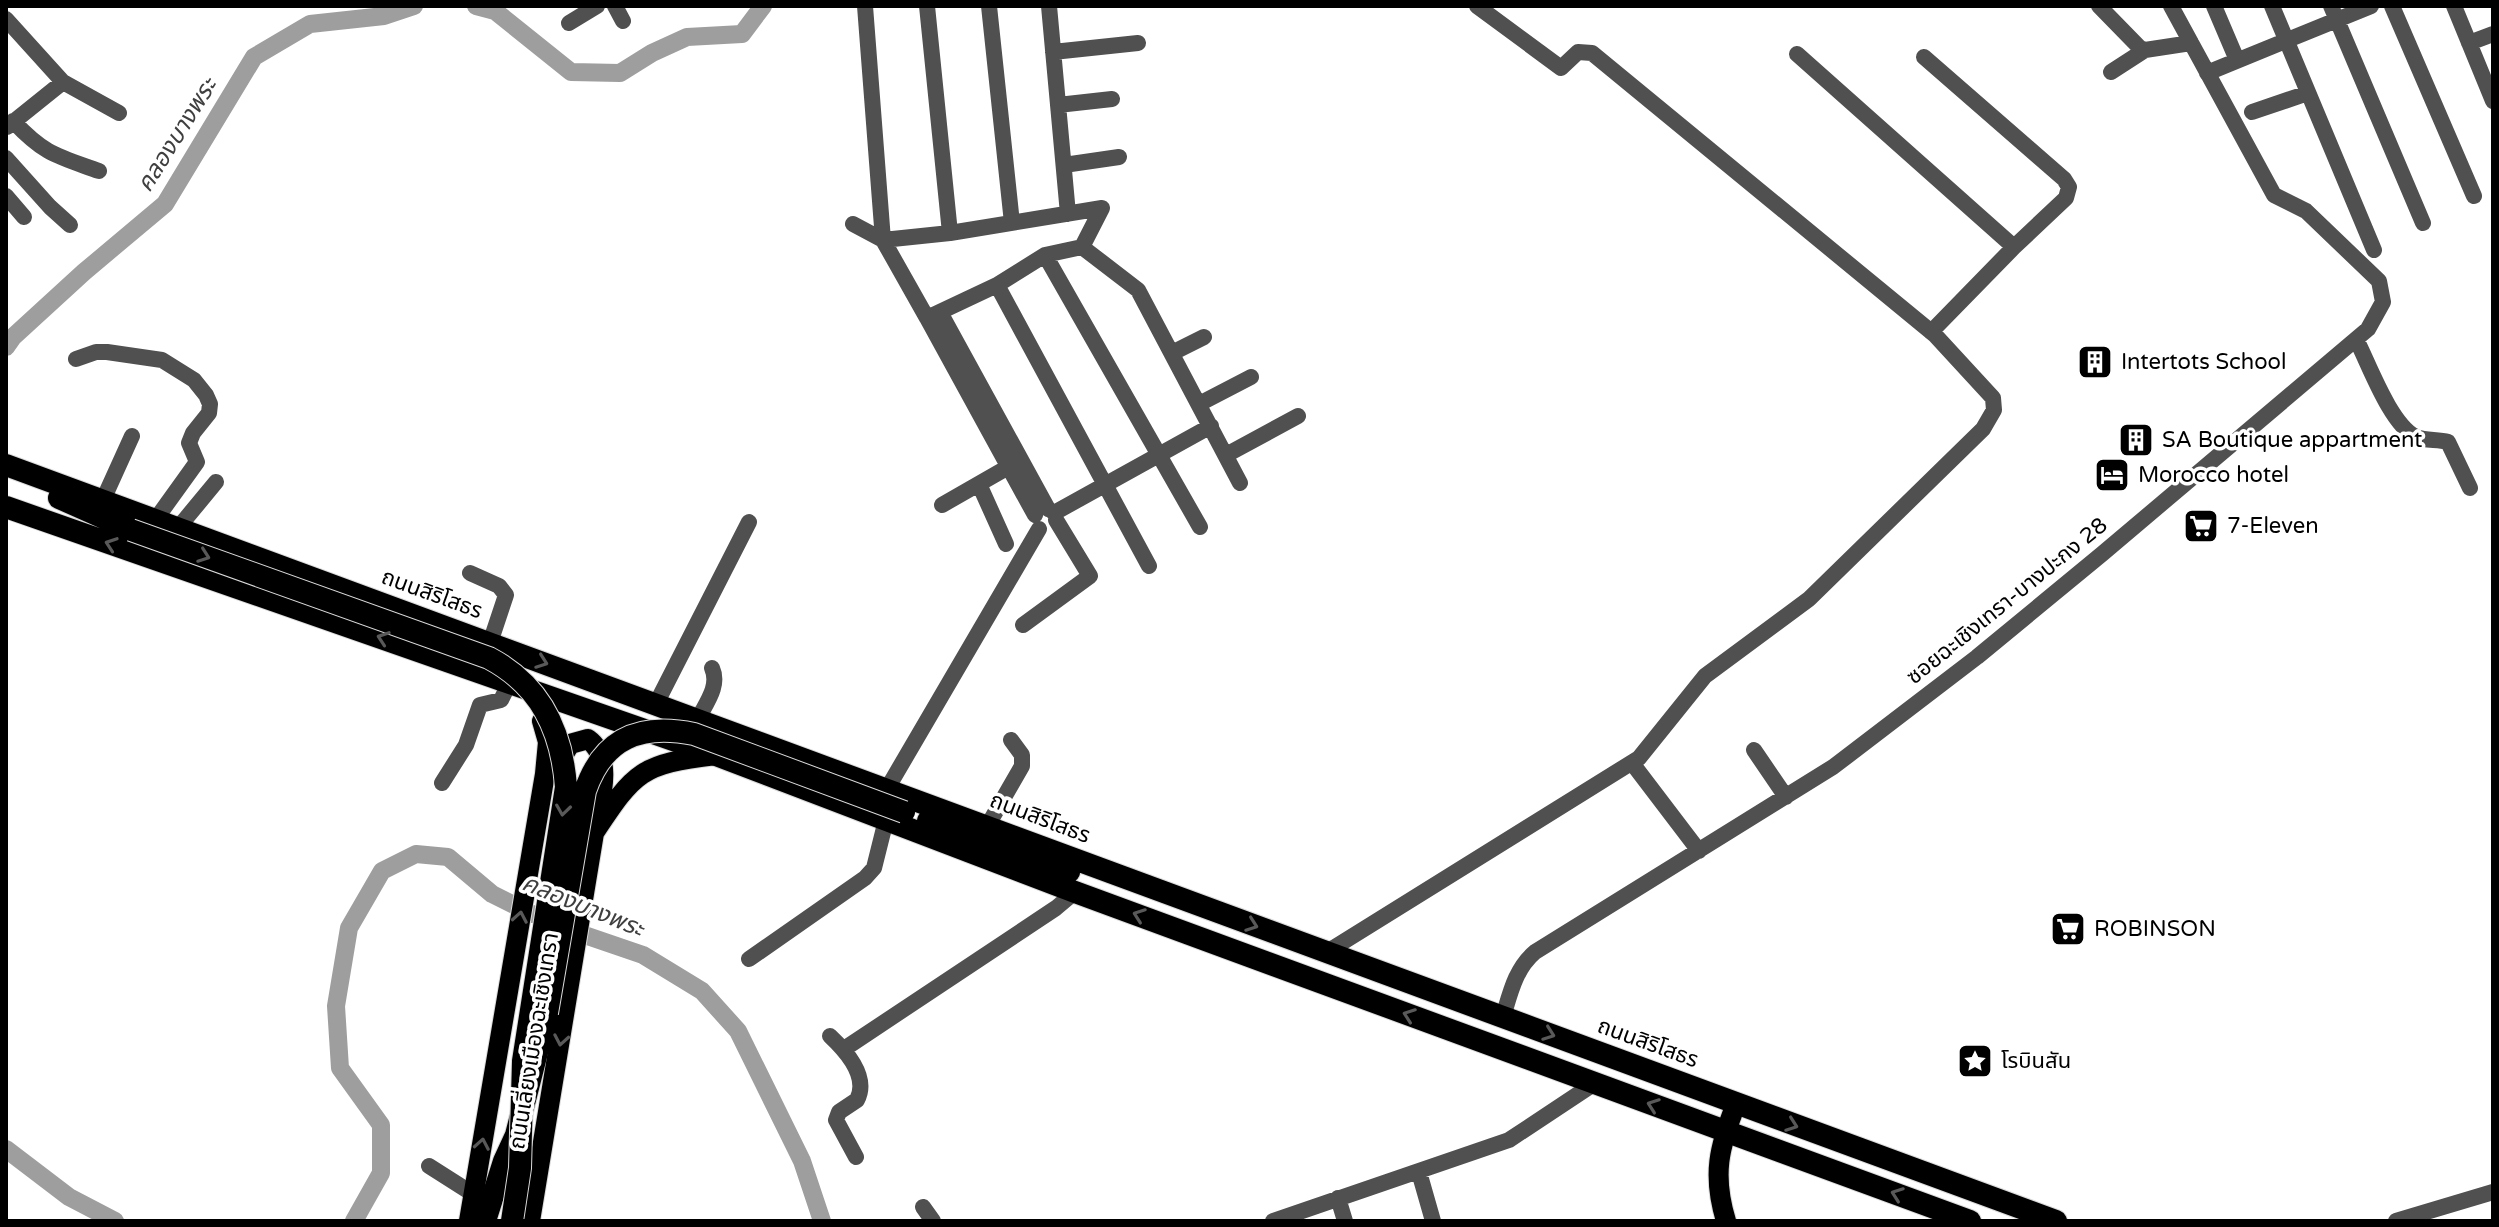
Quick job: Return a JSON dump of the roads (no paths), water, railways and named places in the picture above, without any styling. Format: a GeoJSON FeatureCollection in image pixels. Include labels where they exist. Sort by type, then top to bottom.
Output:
{"type":"FeatureCollection","features":[{"type":"Feature","properties":{"kind":"highway","name":"ถนนสิริโสธร"},"geometry":{"type":"LineString","coordinates":[[13,473],[156,519],[2056,1221]]}},
{"type":"Feature","properties":{"kind":"highway"},"geometry":{"type":"LineString","coordinates":[[13,473],[131,530],[489,658],[510,669],[526,684],[547,713],[562,753],[566,787],[523,1061],[520,1168],[512,1221]]}},
{"type":"Feature","properties":{"kind":"highway"},"geometry":{"type":"LineString","coordinates":[[8,508],[895,816],[1071,873],[1220,913]]}},
{"type":"Feature","properties":{"kind":"highway"},"geometry":{"type":"LineString","coordinates":[[579,707],[587,701],[590,693],[585,678]]}},
{"type":"Feature","properties":{"kind":"highway"},"geometry":{"type":"LineString","coordinates":[[615,719],[613,705],[617,698],[628,694]]}},
{"type":"Feature","properties":{"kind":"highway"},"geometry":{"type":"LineString","coordinates":[[485,1221],[504,1161],[516,1135],[547,1013],[585,791],[595,766],[618,742],[650,731],[672,730],[694,734],[1075,892],[1970,1221]]}},
{"type":"Feature","properties":{"kind":"highway","name":"ถนนเลี่ยงเมืองฉะเชิงเทรา"},"geometry":{"type":"LineString","coordinates":[[494,1221],[504,1161]]}},
{"type":"Feature","properties":{"kind":"main road","name":"ถนนเลี่ยงเมืองฉะเชิงเทรา"},"geometry":{"type":"LineString","coordinates":[[469,1221],[548,742],[541,719],[514,684]]}},
{"type":"Feature","properties":{"kind":"main road"},"geometry":{"type":"LineString","coordinates":[[538,811],[564,752],[570,744],[588,739],[596,745],[602,767],[603,788],[594,833]]}},
{"type":"Feature","properties":{"kind":"main road","name":"ถนนเลี่ยงเมืองฉะเชิงเทรา"},"geometry":{"type":"LineString","coordinates":[[530,1221],[594,833],[630,782],[643,772],[671,760],[716,755]]}},
{"type":"Feature","properties":{"kind":"main road"},"geometry":{"type":"LineString","coordinates":[[1726,1221],[1718,1183],[1718,1164],[1725,1131],[1736,1104]]}},
{"type":"Feature","properties":{"kind":"street"},"geometry":{"type":"LineString","coordinates":[[569,23],[597,6]]}},
{"type":"Feature","properties":{"kind":"street"},"geometry":{"type":"LineString","coordinates":[[865,6],[883,240]]}},
{"type":"Feature","properties":{"kind":"street"},"geometry":{"type":"LineString","coordinates":[[927,6],[950,233]]}},
{"type":"Feature","properties":{"kind":"street"},"geometry":{"type":"LineString","coordinates":[[989,6],[1012,223]]}},
{"type":"Feature","properties":{"kind":"street"},"geometry":{"type":"LineString","coordinates":[[1049,6],[1068,214]]}},
{"type":"Feature","properties":{"kind":"street"},"geometry":{"type":"LineString","coordinates":[[1327,952],[1632,763],[1654,742],[1690,691],[1705,676],[1809,599],[1983,429],[1994,410],[1993,398],[1931,332],[1592,53],[1578,52],[1561,68],[1477,6]]}},
{"type":"Feature","properties":{"kind":"street"},"geometry":{"type":"LineString","coordinates":[[2099,6],[2145,50]]}},
{"type":"Feature","properties":{"kind":"street","name":"ซอยฉะเชิงเทรา-บางปะกง 28"},"geometry":{"type":"LineString","coordinates":[[1503,1017],[1515,980],[1527,958],[1833,767],[1977,657],[2368,329],[2379,312],[2383,294],[2379,281],[2306,211],[2274,195],[2171,6]]}},
{"type":"Feature","properties":{"kind":"street"},"geometry":{"type":"LineString","coordinates":[[2214,6],[2237,60]]}},
{"type":"Feature","properties":{"kind":"street"},"geometry":{"type":"LineString","coordinates":[[2272,6],[2374,250]]}},
{"type":"Feature","properties":{"kind":"street"},"geometry":{"type":"LineString","coordinates":[[2207,73],[2287,41],[2334,13],[2371,6]]}},
{"type":"Feature","properties":{"kind":"street"},"geometry":{"type":"LineString","coordinates":[[2392,6],[2474,196]]}},
{"type":"Feature","properties":{"kind":"street"},"geometry":{"type":"LineString","coordinates":[[2454,6],[2493,100]]}},
{"type":"Feature","properties":{"kind":"street"},"geometry":{"type":"LineString","coordinates":[[2334,13],[2423,223]]}},
{"type":"Feature","properties":{"kind":"street"},"geometry":{"type":"LineString","coordinates":[[6,19],[63,82],[119,113]]}},
{"type":"Feature","properties":{"kind":"street"},"geometry":{"type":"LineString","coordinates":[[2469,43],[2493,34]]}},
{"type":"Feature","properties":{"kind":"street"},"geometry":{"type":"LineString","coordinates":[[1053,52],[1138,43]]}},
{"type":"Feature","properties":{"kind":"street"},"geometry":{"type":"LineString","coordinates":[[2111,72],[2145,50],[2191,43]]}},
{"type":"Feature","properties":{"kind":"street"},"geometry":{"type":"LineString","coordinates":[[1797,54],[2014,247]]}},
{"type":"Feature","properties":{"kind":"street"},"geometry":{"type":"LineString","coordinates":[[1924,57],[2064,179],[2069,187],[2066,198],[1931,332]]}},
{"type":"Feature","properties":{"kind":"street"},"geometry":{"type":"LineString","coordinates":[[63,82],[10,124],[61,160],[99,171]]}},
{"type":"Feature","properties":{"kind":"street"},"geometry":{"type":"LineString","coordinates":[[2252,112],[2308,93]]}},
{"type":"Feature","properties":{"kind":"street"},"geometry":{"type":"LineString","coordinates":[[1058,105],[1112,99]]}},
{"type":"Feature","properties":{"kind":"street"},"geometry":{"type":"LineString","coordinates":[[1064,165],[1119,157]]}},
{"type":"Feature","properties":{"kind":"street"},"geometry":{"type":"LineString","coordinates":[[6,158],[70,225]]}},
{"type":"Feature","properties":{"kind":"street"},"geometry":{"type":"LineString","coordinates":[[6,196],[24,217]]}},
{"type":"Feature","properties":{"kind":"street"},"geometry":{"type":"LineString","coordinates":[[883,240],[950,233],[1102,208],[1082,247]]}},
{"type":"Feature","properties":{"kind":"street"},"geometry":{"type":"LineString","coordinates":[[853,224],[883,240],[933,315],[1046,517],[1090,576],[1023,625]]}},
{"type":"Feature","properties":{"kind":"street"},"geometry":{"type":"LineString","coordinates":[[933,315],[997,285],[1045,255],[1082,247],[1138,290],[1240,483]]}},
{"type":"Feature","properties":{"kind":"street"},"geometry":{"type":"LineString","coordinates":[[1045,255],[1200,527]]}},
{"type":"Feature","properties":{"kind":"street"},"geometry":{"type":"LineString","coordinates":[[997,285],[1149,566]]}},
{"type":"Feature","properties":{"kind":"street"},"geometry":{"type":"LineString","coordinates":[[1172,353],[1204,337]]}},
{"type":"Feature","properties":{"kind":"street"},"geometry":{"type":"LineString","coordinates":[[2356,339],[2380,389],[2403,425],[2419,439],[2448,442],[2470,488]]}},
{"type":"Feature","properties":{"kind":"street"},"geometry":{"type":"LineString","coordinates":[[76,359],[96,352],[107,352],[162,360],[194,380],[206,395],[210,404],[209,413],[189,443],[197,462],[156,519]]}},
{"type":"Feature","properties":{"kind":"street"},"geometry":{"type":"LineString","coordinates":[[1199,404],[1251,377]]}},
{"type":"Feature","properties":{"kind":"street"},"geometry":{"type":"LineString","coordinates":[[1226,455],[1298,416]]}},
{"type":"Feature","properties":{"kind":"street"},"geometry":{"type":"LineString","coordinates":[[887,789],[1046,517],[1211,426]]}},
{"type":"Feature","properties":{"kind":"street"},"geometry":{"type":"LineString","coordinates":[[103,500],[132,436]]}},
{"type":"Feature","properties":{"kind":"street"},"geometry":{"type":"LineString","coordinates":[[942,505],[1016,463]]}},
{"type":"Feature","properties":{"kind":"street"},"geometry":{"type":"LineString","coordinates":[[178,528],[216,482]]}},
{"type":"Feature","properties":{"kind":"street"},"geometry":{"type":"LineString","coordinates":[[979,484],[1006,544]]}},
{"type":"Feature","properties":{"kind":"street"},"geometry":{"type":"LineString","coordinates":[[656,704],[749,522]]}},
{"type":"Feature","properties":{"kind":"street"},"geometry":{"type":"LineString","coordinates":[[470,573],[499,586],[506,595],[490,643]]}},
{"type":"Feature","properties":{"kind":"street"},"geometry":{"type":"LineString","coordinates":[[698,719],[714,686],[712,668]]}},
{"type":"Feature","properties":{"kind":"street"},"geometry":{"type":"LineString","coordinates":[[442,783],[466,745],[480,705],[501,700],[514,684]]}},
{"type":"Feature","properties":{"kind":"street"},"geometry":{"type":"LineString","coordinates":[[988,825],[1022,766],[1022,755],[1011,740]]}},
{"type":"Feature","properties":{"kind":"street"},"geometry":{"type":"LineString","coordinates":[[1754,750],[1786,797]]}},
{"type":"Feature","properties":{"kind":"street"},"geometry":{"type":"LineString","coordinates":[[1632,763],[1699,851]]}},
{"type":"Feature","properties":{"kind":"street"},"geometry":{"type":"LineString","coordinates":[[749,959],[865,878],[874,868],[895,816]]}},
{"type":"Feature","properties":{"kind":"street"},"geometry":{"type":"LineString","coordinates":[[844,1049],[1056,908],[1075,892]]}},
{"type":"Feature","properties":{"kind":"street"},"geometry":{"type":"LineString","coordinates":[[830,1036],[844,1049],[856,1069],[860,1095],[852,1105],[839,1112],[836,1120],[856,1157]]}},
{"type":"Feature","properties":{"kind":"street"},"geometry":{"type":"LineString","coordinates":[[1273,1221],[1314,1214],[1338,1198],[1509,1140],[1595,1083]]}},
{"type":"Feature","properties":{"kind":"street"},"geometry":{"type":"LineString","coordinates":[[429,1166],[473,1194]]}},
{"type":"Feature","properties":{"kind":"street"},"geometry":{"type":"LineString","coordinates":[[1419,1172],[1433,1221]]}},
{"type":"Feature","properties":{"kind":"street"},"geometry":{"type":"LineString","coordinates":[[2396,1221],[2493,1192]]}},
{"type":"Feature","properties":{"kind":"street"},"geometry":{"type":"LineString","coordinates":[[1338,1198],[1345,1221]]}},
{"type":"Feature","properties":{"kind":"waterway","name":"คลองบางพระ"},"geometry":{"type":"LineString","coordinates":[[6,347],[84,272],[165,204],[254,57],[310,24],[384,16],[414,6]]}},
{"type":"Feature","properties":{"kind":"waterway","name":"คลองบางพระ"},"geometry":{"type":"LineString","coordinates":[[476,6],[495,11],[571,72],[620,73],[652,53],[687,37],[742,34],[763,6]]}},
{"type":"Feature","properties":{"kind":"waterway","name":"คลองบางพระ"},"geometry":{"type":"LineString","coordinates":[[354,1221],[381,1173],[381,1125],[340,1068],[336,1006],[349,928],[382,871],[416,854],[448,857],[492,894],[532,914]]}},
{"type":"Feature","properties":{"kind":"waterway","name":"คลองบางพระ"},"geometry":{"type":"LineString","coordinates":[[567,929],[643,955],[702,991],[738,1031],[802,1161],[822,1221]]}},
{"type":"Feature","properties":{"kind":"waterway","name":"คลองบางพระ"},"geometry":{"type":"LineString","coordinates":[[6,1149],[69,1197],[115,1221]]}},
{"type":"Feature","properties":{"kind":"place","name":"Intertots School"},"geometry":{"type":"Point","coordinates":[2095,362]}},
{"type":"Feature","properties":{"kind":"place","name":"SA Boutique appartment"},"geometry":{"type":"Point","coordinates":[2136,440]}},
{"type":"Feature","properties":{"kind":"place","name":"Morocco hotel"},"geometry":{"type":"Point","coordinates":[2112,475]}},
{"type":"Feature","properties":{"kind":"place","name":"7-Eleven"},"geometry":{"type":"Point","coordinates":[2201,526]}},
{"type":"Feature","properties":{"kind":"place","name":"ROBINSON"},"geometry":{"type":"Point","coordinates":[2068,929]}},
{"type":"Feature","properties":{"kind":"place","name":"โรบินสัน"},"geometry":{"type":"Point","coordinates":[1975,1061]}}]}
